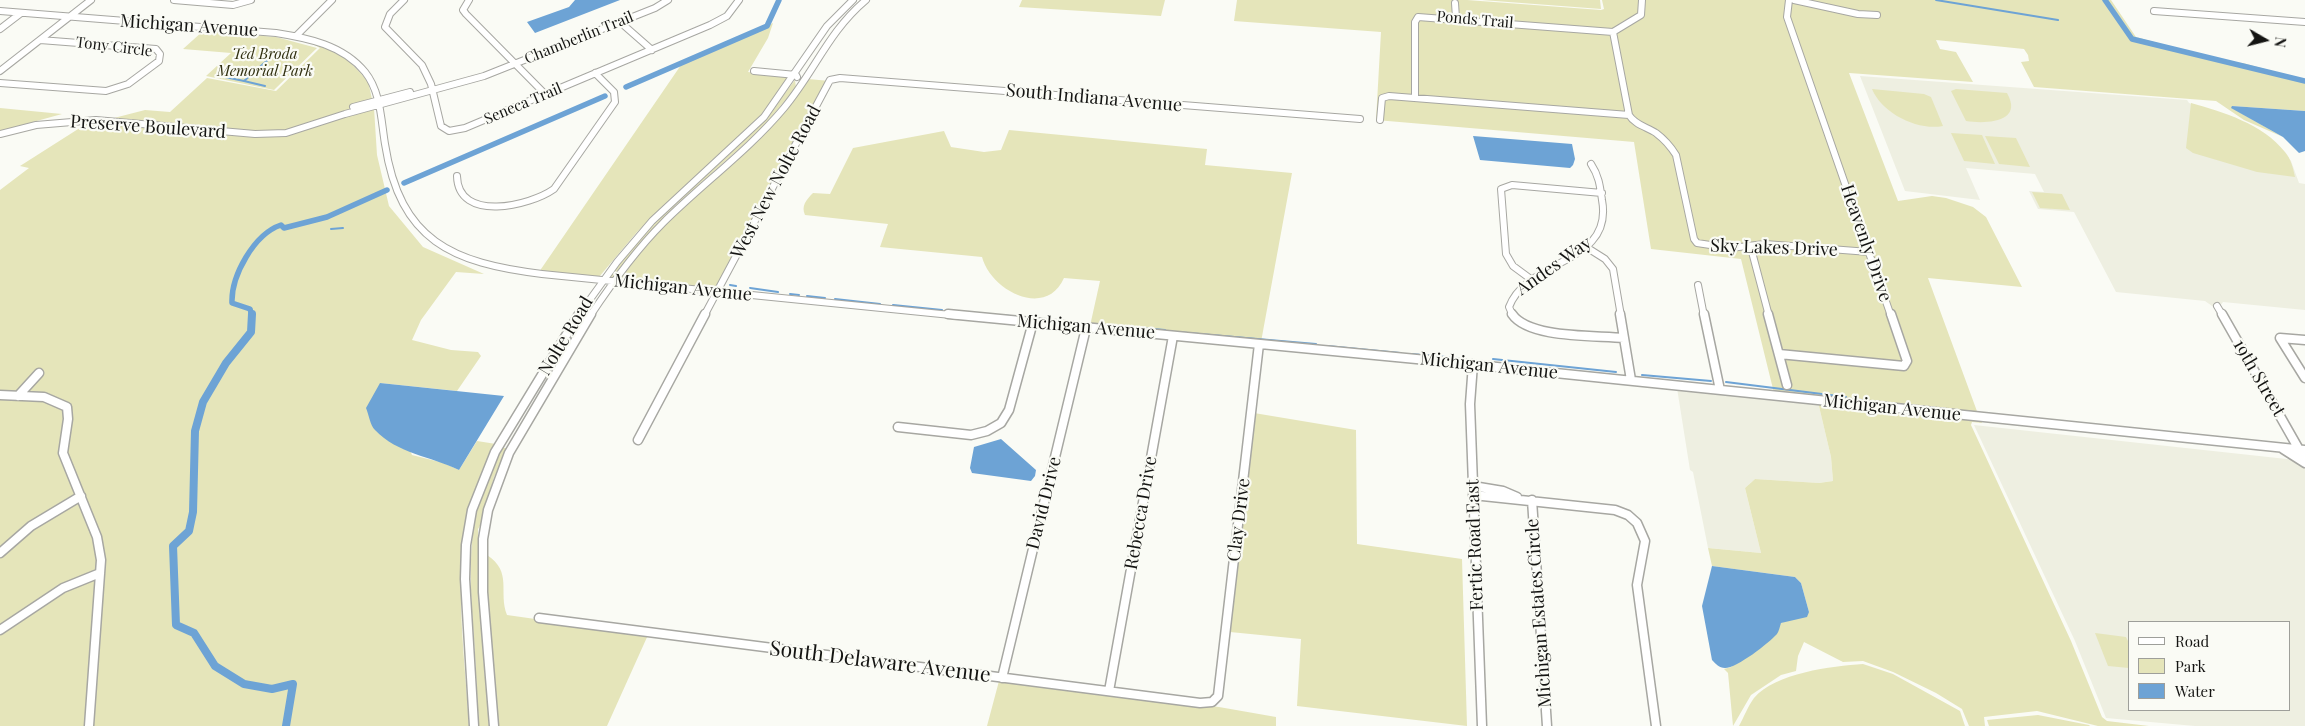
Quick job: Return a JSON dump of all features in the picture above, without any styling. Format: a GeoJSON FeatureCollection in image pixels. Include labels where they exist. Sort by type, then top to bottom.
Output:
{"type":"FeatureCollection","features":[{"type":"Feature","properties":{"kind":"street"},"geometry":{"type":"LineString","coordinates":[[0,71],[91,0]]}},
{"type":"Feature","properties":{"kind":"street"},"geometry":{"type":"LineString","coordinates":[[174,0],[233,5],[251,0]]}},
{"type":"Feature","properties":{"kind":"street"},"geometry":{"type":"LineString","coordinates":[[296,36],[332,0]]}},
{"type":"Feature","properties":{"kind":"street","name":"Seneca Trail"},"geometry":{"type":"LineString","coordinates":[[404,0],[390,14],[385,27],[392,36],[409,48],[426,70],[434,89],[441,126],[449,131],[465,128],[652,50],[727,16],[739,0]]}},
{"type":"Feature","properties":{"kind":"street","name":"Chamberlin Trail"},"geometry":{"type":"LineString","coordinates":[[469,0],[464,7],[466,14],[480,26],[514,64],[655,8],[668,0]]}},
{"type":"Feature","properties":{"kind":"street","name":"Nolte Road"},"geometry":{"type":"LineString","coordinates":[[474,726],[465,579],[466,545],[472,510],[495,452],[601,279],[639,234],[764,117],[796,75],[829,22],[853,0]]}},
{"type":"Feature","properties":{"kind":"street","name":"Nolte Road"},"geometry":{"type":"LineString","coordinates":[[494,726],[482,566],[482,539],[488,510],[499,477],[510,453],[592,316],[615,281],[646,241],[678,207],[763,131],[799,88],[838,24],[866,0]]}},
{"type":"Feature","properties":{"kind":"street"},"geometry":{"type":"LineString","coordinates":[[1380,120],[1382,98],[1389,96],[1629,115],[1613,32],[1641,15],[1642,0]]}},
{"type":"Feature","properties":{"kind":"street","name":"Heavenly Drive"},"geometry":{"type":"LineString","coordinates":[[1779,354],[1898,367],[1904,366],[1907,361],[1787,17],[1789,0]]}},
{"type":"Feature","properties":{"kind":"street"},"geometry":{"type":"LineString","coordinates":[[1794,0],[1858,14],[1877,15]]}},
{"type":"Feature","properties":{"kind":"street"},"geometry":{"type":"LineString","coordinates":[[1456,3],[1456,18]]}},
{"type":"Feature","properties":{"kind":"street","name":"Michigan Avenue"},"geometry":{"type":"LineString","coordinates":[[0,11],[296,36],[326,45],[356,63],[370,80],[379,102],[386,149],[398,196],[410,217],[422,230],[444,246],[465,257],[495,267],[536,274],[1473,364],[2303,450]]}},
{"type":"Feature","properties":{"kind":"street"},"geometry":{"type":"LineString","coordinates":[[2154,11],[2305,22]]}},
{"type":"Feature","properties":{"kind":"street"},"geometry":{"type":"LineString","coordinates":[[0,29],[21,13]]}},
{"type":"Feature","properties":{"kind":"street","name":"Ponds Trail"},"geometry":{"type":"LineString","coordinates":[[1415,98],[1415,22],[1418,17],[1456,18],[1613,32]]}},
{"type":"Feature","properties":{"kind":"street"},"geometry":{"type":"LineString","coordinates":[[620,22],[652,50]]}},
{"type":"Feature","properties":{"kind":"street","name":"Tony Circle"},"geometry":{"type":"LineString","coordinates":[[0,83],[106,92],[133,84],[160,60],[160,54],[156,49],[40,40]]}},
{"type":"Feature","properties":{"kind":"street"},"geometry":{"type":"LineString","coordinates":[[514,64],[545,94]]}},
{"type":"Feature","properties":{"kind":"street","name":"Preserve Boulevard"},"geometry":{"type":"LineString","coordinates":[[0,134],[36,125],[96,120],[286,133],[379,102],[465,81],[514,64]]}},
{"type":"Feature","properties":{"kind":"street"},"geometry":{"type":"LineString","coordinates":[[754,71],[796,75],[799,88]]}},
{"type":"Feature","properties":{"kind":"street"},"geometry":{"type":"LineString","coordinates":[[457,176],[459,190],[465,196],[482,205],[531,203],[547,195],[554,189],[615,102],[614,92],[595,73]]}},
{"type":"Feature","properties":{"kind":"street","name":"South Indiana Avenue"},"geometry":{"type":"LineString","coordinates":[[828,83],[840,78],[1360,119]]}},
{"type":"Feature","properties":{"kind":"street","name":"West New Nolte Road"},"geometry":{"type":"LineString","coordinates":[[638,440],[828,83]]}},
{"type":"Feature","properties":{"kind":"street","name":"Sky Lakes Drive"},"geometry":{"type":"LineString","coordinates":[[1629,115],[1632,120],[1665,141],[1676,155],[1694,239],[1700,245],[1730,248],[1786,244],[1869,252]]}},
{"type":"Feature","properties":{"kind":"street","name":"Andes Way"},"geometry":{"type":"LineString","coordinates":[[1591,164],[1599,173],[1602,193],[1603,224],[1597,236],[1586,247],[1522,287],[1510,300],[1510,311],[1519,323],[1536,329],[1624,338]]}},
{"type":"Feature","properties":{"kind":"street"},"geometry":{"type":"LineString","coordinates":[[1532,280],[1508,261],[1501,189],[1512,186],[1602,193]]}},
{"type":"Feature","properties":{"kind":"street"},"geometry":{"type":"LineString","coordinates":[[1746,246],[1752,252],[1787,385]]}},
{"type":"Feature","properties":{"kind":"street"},"geometry":{"type":"LineString","coordinates":[[1586,247],[1605,259],[1613,268],[1631,380]]}},
{"type":"Feature","properties":{"kind":"street"},"geometry":{"type":"LineString","coordinates":[[1698,285],[1720,390]]}},
{"type":"Feature","properties":{"kind":"street","name":"19th Street"},"geometry":{"type":"LineString","coordinates":[[2217,306],[2303,450],[2305,462]]}},
{"type":"Feature","properties":{"kind":"street"},"geometry":{"type":"LineString","coordinates":[[898,427],[971,435],[997,426],[1010,410],[1033,322]]}},
{"type":"Feature","properties":{"kind":"street","name":"David Drive"},"geometry":{"type":"LineString","coordinates":[[1002,678],[1086,328]]}},
{"type":"Feature","properties":{"kind":"street","name":"Rebecca Drive"},"geometry":{"type":"LineString","coordinates":[[1109,691],[1173,336]]}},
{"type":"Feature","properties":{"kind":"street"},"geometry":{"type":"LineString","coordinates":[[2305,340],[2280,338],[2305,378]]}},
{"type":"Feature","properties":{"kind":"street","name":"Clay Drive"},"geometry":{"type":"LineString","coordinates":[[1218,696],[1259,344]]}},
{"type":"Feature","properties":{"kind":"street","name":"Fertic Road East"},"geometry":{"type":"LineString","coordinates":[[1473,364],[1470,404],[1482,726]]}},
{"type":"Feature","properties":{"kind":"street"},"geometry":{"type":"LineString","coordinates":[[18,396],[39,373]]}},
{"type":"Feature","properties":{"kind":"street"},"geometry":{"type":"LineString","coordinates":[[0,395],[59,400],[67,406],[70,419],[63,444],[63,453],[97,537],[100,560],[89,726]]}},
{"type":"Feature","properties":{"kind":"street"},"geometry":{"type":"LineString","coordinates":[[2279,447],[2305,462]]}},
{"type":"Feature","properties":{"kind":"street","name":"Michigan Estates Circle"},"geometry":{"type":"LineString","coordinates":[[1473,491],[1615,510],[1628,515],[1642,531],[1645,541],[1637,585],[1656,726]]}},
{"type":"Feature","properties":{"kind":"street"},"geometry":{"type":"LineString","coordinates":[[0,553],[37,522],[81,496]]}},
{"type":"Feature","properties":{"kind":"street","name":"Michigan Estates Circle"},"geometry":{"type":"LineString","coordinates":[[1532,500],[1547,726]]}},
{"type":"Feature","properties":{"kind":"street"},"geometry":{"type":"LineString","coordinates":[[0,630],[63,588],[100,573]]}},
{"type":"Feature","properties":{"kind":"street","name":"South Delaware Avenue"},"geometry":{"type":"LineString","coordinates":[[539,618],[1200,703],[1212,702],[1218,696]]}},
{"type":"Feature","properties":{"kind":"shaded area"},"geometry":{"type":"Polygon","coordinates":[[[1860,76],[2187,100],[2189,103],[2236,118],[2276,143],[2291,161],[2299,183],[2305,184],[2305,310],[2223,302],[2220,306],[2212,306],[2205,301],[2116,292],[2074,212],[2038,209],[2029,191],[2044,192],[2035,174],[1966,168],[1980,200],[1905,191],[1860,76]]]}},
{"type":"Feature","properties":{"kind":"shaded area"},"geometry":{"type":"Polygon","coordinates":[[[1677,388],[1818,402],[1831,457],[1833,481],[1819,483],[1755,479],[1745,488],[1761,553],[1708,548],[1693,472],[1690,470],[1677,388]]]}},
{"type":"Feature","properties":{"kind":"shaded area"},"geometry":{"type":"Polygon","coordinates":[[[1974,425],[2305,461],[2305,726],[2195,726],[2106,718],[2075,641],[1974,425]]]}},
{"type":"Feature","properties":{"kind":"green space"},"geometry":{"type":"Polygon","coordinates":[[[1022,0],[1165,0],[1161,16],[1019,7],[1022,0]]]}},
{"type":"Feature","properties":{"kind":"green space"},"geometry":{"type":"Polygon","coordinates":[[[1237,0],[1467,0],[1601,10],[1604,9],[1602,0],[2111,0],[2136,37],[2227,62],[2243,63],[2305,80],[2305,111],[2232,106],[2232,108],[2283,137],[2244,120],[2216,101],[2034,87],[2021,62],[2029,61],[2024,49],[1936,40],[1940,49],[1956,52],[1973,82],[1849,73],[1898,201],[1932,196],[1946,198],[1973,207],[1986,217],[2022,287],[1928,278],[1978,414],[1774,393],[1741,259],[1651,249],[1634,142],[1376,120],[1381,32],[1234,21],[1237,0]]]}},
{"type":"Feature","properties":{"kind":"green space"},"geometry":{"type":"Polygon","coordinates":[[[1482,0],[1600,0],[1601,9],[1482,0]]]}},
{"type":"Feature","properties":{"kind":"green space"},"geometry":{"type":"Polygon","coordinates":[[[773,23],[768,38],[748,72],[791,77],[761,116],[637,232],[599,277],[539,272],[681,65],[773,23]]]}},
{"type":"Feature","properties":{"kind":"green space","name":"Ted Broda Memorial Park"},"geometry":{"type":"Polygon","coordinates":[[[203,31],[276,37],[317,48],[274,90],[206,76],[231,53],[183,49],[203,31]]]}},
{"type":"Feature","properties":{"kind":"green space"},"geometry":{"type":"Polygon","coordinates":[[[311,43],[329,49],[347,59],[368,81],[374,108],[377,155],[389,206],[423,247],[484,274],[456,272],[421,320],[412,340],[451,350],[478,352],[481,356],[457,391],[380,383],[412,455],[444,463],[459,470],[477,441],[496,444],[480,477],[469,511],[463,546],[462,618],[469,726],[0,726],[0,190],[29,168],[20,166],[97,117],[114,118],[145,110],[170,112],[207,78],[276,91],[320,48],[311,43]]]}},
{"type":"Feature","properties":{"kind":"green space"},"geometry":{"type":"Polygon","coordinates":[[[808,79],[830,81],[716,290],[620,279],[649,241],[681,208],[737,159],[808,79]]]}},
{"type":"Feature","properties":{"kind":"green space"},"geometry":{"type":"Polygon","coordinates":[[[795,80],[796,88],[760,130],[675,206],[643,240],[613,278],[606,278],[641,235],[767,117],[795,80]]]}},
{"type":"Feature","properties":{"kind":"green space"},"geometry":{"type":"Polygon","coordinates":[[[1872,89],[1924,94],[1931,97],[1943,126],[1922,126],[1901,118],[1884,106],[1872,89]]]}},
{"type":"Feature","properties":{"kind":"green space"},"geometry":{"type":"Polygon","coordinates":[[[1956,89],[2007,93],[2011,103],[2010,110],[2007,116],[1992,121],[1966,121],[1951,91],[1956,89]]]}},
{"type":"Feature","properties":{"kind":"green space"},"geometry":{"type":"Polygon","coordinates":[[[2191,103],[2242,120],[2266,134],[2287,155],[2292,164],[2295,177],[2257,172],[2193,153],[2186,148],[2191,103]]]}},
{"type":"Feature","properties":{"kind":"green space"},"geometry":{"type":"Polygon","coordinates":[[[0,108],[62,114],[0,131],[0,108]]]}},
{"type":"Feature","properties":{"kind":"green space"},"geometry":{"type":"Polygon","coordinates":[[[1009,130],[1207,149],[1205,165],[1292,173],[1261,342],[1090,326],[1100,281],[1064,278],[1056,290],[1045,297],[1020,296],[996,280],[987,269],[982,257],[880,247],[888,224],[805,215],[805,203],[813,193],[830,194],[853,148],[944,131],[951,147],[984,152],[1001,150],[1009,130]]]}},
{"type":"Feature","properties":{"kind":"green space"},"geometry":{"type":"Polygon","coordinates":[[[1951,133],[1982,135],[1995,164],[1964,161],[1951,133]]]}},
{"type":"Feature","properties":{"kind":"green space"},"geometry":{"type":"Polygon","coordinates":[[[1985,136],[2016,138],[2030,167],[1999,164],[1985,136]]]}},
{"type":"Feature","properties":{"kind":"green space"},"geometry":{"type":"Polygon","coordinates":[[[2032,192],[2062,194],[2070,210],[2040,208],[2032,192]]]}},
{"type":"Feature","properties":{"kind":"green space"},"geometry":{"type":"Polygon","coordinates":[[[1818,402],[1981,420],[1982,423],[1972,422],[1971,425],[2071,641],[2102,717],[2107,721],[2149,726],[2098,726],[2037,711],[1984,717],[1985,726],[1969,726],[1962,709],[1936,693],[1893,672],[1863,661],[1843,662],[1804,642],[1798,656],[1796,671],[1781,675],[1751,695],[1733,726],[1728,673],[1724,669],[1731,667],[1781,623],[1809,612],[1801,583],[1795,577],[1712,566],[1708,548],[1761,553],[1745,488],[1755,479],[1819,483],[1833,481],[1831,457],[1818,402]]]}},
{"type":"Feature","properties":{"kind":"green space"},"geometry":{"type":"Polygon","coordinates":[[[1254,413],[1356,430],[1357,544],[1462,559],[1467,726],[1297,706],[1301,639],[1230,632],[1254,413]]]}},
{"type":"Feature","properties":{"kind":"green space"},"geometry":{"type":"Polygon","coordinates":[[[502,447],[508,449],[494,477],[478,529],[478,593],[489,726],[479,726],[471,589],[472,540],[481,493],[502,447]]]}},
{"type":"Feature","properties":{"kind":"green space"},"geometry":{"type":"Polygon","coordinates":[[[487,555],[500,568],[507,615],[648,635],[607,726],[498,726],[487,591],[487,555]]]}},
{"type":"Feature","properties":{"kind":"green space"},"geometry":{"type":"Polygon","coordinates":[[[2095,633],[2126,637],[2128,641],[2128,668],[2108,666],[2095,633]]]}},
{"type":"Feature","properties":{"kind":"green space"},"geometry":{"type":"Polygon","coordinates":[[[1863,664],[1893,674],[1960,711],[1965,726],[1739,726],[1754,698],[1763,689],[1776,682],[1805,672],[1863,664]]]}},
{"type":"Feature","properties":{"kind":"green space"},"geometry":{"type":"Polygon","coordinates":[[[999,681],[1219,707],[1276,717],[1276,726],[987,726],[999,681]]]}},
{"type":"Feature","properties":{"kind":"green space"},"geometry":{"type":"Polygon","coordinates":[[[2038,715],[2090,726],[1989,726],[1987,720],[2038,715]]]}},
{"type":"Feature","properties":{"kind":"water"},"geometry":{"type":"Polygon","coordinates":[[[575,0],[620,0],[535,33],[527,22],[569,7],[575,0]]]}},
{"type":"Feature","properties":{"kind":"water"},"geometry":{"type":"Polygon","coordinates":[[[2232,106],[2305,111],[2305,151],[2299,153],[2283,137],[2231,108],[2232,106]]]}},
{"type":"Feature","properties":{"kind":"water"},"geometry":{"type":"Polygon","coordinates":[[[1473,136],[1572,144],[1575,159],[1570,168],[1480,160],[1473,136]]]}},
{"type":"Feature","properties":{"kind":"water"},"geometry":{"type":"Polygon","coordinates":[[[380,383],[504,396],[459,470],[404,450],[384,438],[373,428],[366,408],[380,383]]]}},
{"type":"Feature","properties":{"kind":"water"},"geometry":{"type":"Polygon","coordinates":[[[1001,439],[1036,470],[1035,476],[1031,481],[972,473],[970,468],[974,447],[1001,439]]]}},
{"type":"Feature","properties":{"kind":"water"},"geometry":{"type":"Polygon","coordinates":[[[1712,566],[1795,577],[1801,583],[1809,612],[1807,617],[1781,623],[1777,634],[1752,654],[1730,667],[1719,667],[1712,660],[1702,606],[1712,566]]]}},
{"type":"Feature","properties":{"kind":"waterway"},"geometry":{"type":"LineString","coordinates":[[626,87],[767,26],[779,0]]}},
{"type":"Feature","properties":{"kind":"waterway"},"geometry":{"type":"LineString","coordinates":[[1936,0],[2058,20]]}},
{"type":"Feature","properties":{"kind":"waterway"},"geometry":{"type":"LineString","coordinates":[[2105,0],[2132,39],[2305,81]]}},
{"type":"Feature","properties":{"kind":"waterway"},"geometry":{"type":"LineString","coordinates":[[244,81],[279,50]]}},
{"type":"Feature","properties":{"kind":"waterway"},"geometry":{"type":"LineString","coordinates":[[220,76],[244,81]]}},
{"type":"Feature","properties":{"kind":"waterway"},"geometry":{"type":"LineString","coordinates":[[244,81],[265,86]]}},
{"type":"Feature","properties":{"kind":"waterway"},"geometry":{"type":"LineString","coordinates":[[404,183],[605,96]]}},
{"type":"Feature","properties":{"kind":"waterway"},"geometry":{"type":"LineString","coordinates":[[252,316],[250,309],[232,303],[233,292],[235,281],[246,257],[262,237],[281,225],[284,228],[327,217],[387,190]]}},
{"type":"Feature","properties":{"kind":"waterway"},"geometry":{"type":"LineString","coordinates":[[331,229],[343,228]]}},
{"type":"Feature","properties":{"kind":"waterway"},"geometry":{"type":"LineString","coordinates":[[730,285],[736,286]]}},
{"type":"Feature","properties":{"kind":"waterway"},"geometry":{"type":"LineString","coordinates":[[750,288],[778,292]]}},
{"type":"Feature","properties":{"kind":"waterway"},"geometry":{"type":"LineString","coordinates":[[790,294],[799,295]]}},
{"type":"Feature","properties":{"kind":"waterway"},"geometry":{"type":"LineString","coordinates":[[807,296],[825,298]]}},
{"type":"Feature","properties":{"kind":"waterway"},"geometry":{"type":"LineString","coordinates":[[835,299],[880,304]]}},
{"type":"Feature","properties":{"kind":"waterway"},"geometry":{"type":"LineString","coordinates":[[893,305],[942,310]]}},
{"type":"Feature","properties":{"kind":"waterway"},"geometry":{"type":"LineString","coordinates":[[999,315],[1010,316]]}},
{"type":"Feature","properties":{"kind":"waterway"},"geometry":{"type":"LineString","coordinates":[[252,316],[251,332],[226,363],[203,402],[195,431],[193,512],[189,531],[173,546],[176,625],[194,633],[215,666],[244,684],[272,689],[293,684],[286,726]]}},
{"type":"Feature","properties":{"kind":"waterway"},"geometry":{"type":"LineString","coordinates":[[1060,321],[1070,322]]}},
{"type":"Feature","properties":{"kind":"waterway"},"geometry":{"type":"LineString","coordinates":[[1080,323],[1165,330]]}},
{"type":"Feature","properties":{"kind":"waterway"},"geometry":{"type":"LineString","coordinates":[[1176,332],[1316,344]]}},
{"type":"Feature","properties":{"kind":"waterway"},"geometry":{"type":"LineString","coordinates":[[1327,346],[1400,353]]}},
{"type":"Feature","properties":{"kind":"waterway"},"geometry":{"type":"LineString","coordinates":[[1411,354],[1458,358]]}},
{"type":"Feature","properties":{"kind":"waterway"},"geometry":{"type":"LineString","coordinates":[[1493,359],[1616,372]]}},
{"type":"Feature","properties":{"kind":"waterway"},"geometry":{"type":"LineString","coordinates":[[1642,375],[1711,381]]}},
{"type":"Feature","properties":{"kind":"waterway"},"geometry":{"type":"LineString","coordinates":[[1726,382],[1846,397]]}}]}
